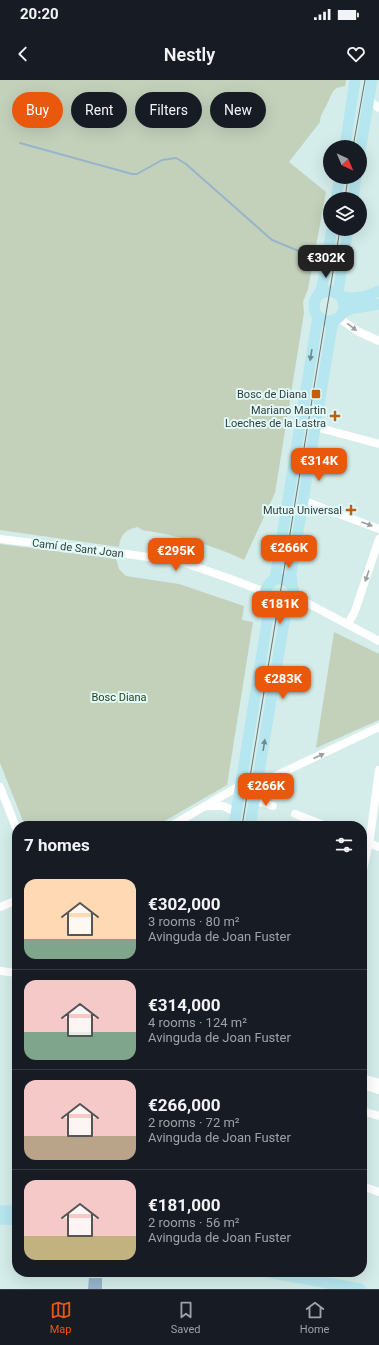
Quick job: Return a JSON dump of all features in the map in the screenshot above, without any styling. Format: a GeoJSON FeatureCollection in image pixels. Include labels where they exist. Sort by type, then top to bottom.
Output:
{"type":"FeatureCollection","features":[{"type":"Feature","properties":{"kind":"main road"},"geometry":{"type":"LineString","coordinates":[[346,140],[355,80]]}},
{"type":"Feature","properties":{"kind":"main road"},"geometry":{"type":"LineString","coordinates":[[362,140],[372,80]]}},
{"type":"Feature","properties":{"kind":"main road"},"geometry":{"type":"LineString","coordinates":[[331,236],[322,287],[314,304],[314,310],[318,316],[325,321],[338,317],[350,309],[379,304]]}},
{"type":"Feature","properties":{"kind":"main road"},"geometry":{"type":"LineString","coordinates":[[251,821],[285,616],[289,608],[293,591],[291,574],[316,427],[338,317],[344,305],[340,295],[347,236]]}},
{"type":"Feature","properties":{"kind":"main road"},"geometry":{"type":"LineString","coordinates":[[319,294],[330,290],[347,298],[355,298],[379,291]]}},
{"type":"Feature","properties":{"kind":"main road"},"geometry":{"type":"LineString","coordinates":[[275,579],[318,316]]}},
{"type":"Feature","properties":{"kind":"main road"},"geometry":{"type":"LineString","coordinates":[[235,821],[269,610],[265,604],[266,592],[270,582],[275,579],[283,579],[293,591]]}},
{"type":"Feature","properties":{"kind":"main road"},"geometry":{"type":"LineString","coordinates":[[269,610],[282,613],[289,608]]}},
{"type":"Feature","properties":{"kind":"main road"},"geometry":{"type":"LineString","coordinates":[[0,1211],[12,1211]]}},
{"type":"Feature","properties":{"kind":"main road"},"geometry":{"type":"LineString","coordinates":[[0,1219],[12,1220]]}},
{"type":"Feature","properties":{"kind":"main road"},"geometry":{"type":"LineString","coordinates":[[289,1277],[319,1285],[360,1289]]}},
{"type":"Feature","properties":{"kind":"street"},"geometry":{"type":"LineString","coordinates":[[368,100],[379,108]]}},
{"type":"Feature","properties":{"kind":"street"},"geometry":{"type":"LineString","coordinates":[[338,317],[357,331],[379,341]]}},
{"type":"Feature","properties":{"kind":"street"},"geometry":{"type":"LineString","coordinates":[[316,427],[379,444]]}},
{"type":"Feature","properties":{"kind":"street"},"geometry":{"type":"LineString","coordinates":[[304,501],[379,529]]}},
{"type":"Feature","properties":{"kind":"street","name":"Camí de Sant Joan"},"geometry":{"type":"LineString","coordinates":[[2,538],[182,562],[266,592]]}},
{"type":"Feature","properties":{"kind":"street"},"geometry":{"type":"LineString","coordinates":[[348,624],[355,611],[379,539]]}},
{"type":"Feature","properties":{"kind":"street"},"geometry":{"type":"LineString","coordinates":[[293,591],[379,641]]}},
{"type":"Feature","properties":{"kind":"street"},"geometry":{"type":"LineString","coordinates":[[258,784],[379,727]]}},
{"type":"Feature","properties":{"kind":"street"},"geometry":{"type":"LineString","coordinates":[[367,831],[379,770]]}},
{"type":"Feature","properties":{"kind":"street"},"geometry":{"type":"LineString","coordinates":[[180,821],[241,785]]}},
{"type":"Feature","properties":{"kind":"street"},"geometry":{"type":"LineString","coordinates":[[1,793],[13,821]]}},
{"type":"Feature","properties":{"kind":"street"},"geometry":{"type":"LineString","coordinates":[[255,800],[273,806]]}},
{"type":"Feature","properties":{"kind":"street"},"geometry":{"type":"LineString","coordinates":[[206,807],[223,806],[236,812]]}},
{"type":"Feature","properties":{"kind":"street"},"geometry":{"type":"LineString","coordinates":[[295,814],[313,821]]}},
{"type":"Feature","properties":{"kind":"street"},"geometry":{"type":"LineString","coordinates":[[367,842],[379,847]]}},
{"type":"Feature","properties":{"kind":"street"},"geometry":{"type":"LineString","coordinates":[[0,907],[12,902]]}},
{"type":"Feature","properties":{"kind":"street"},"geometry":{"type":"LineString","coordinates":[[0,971],[12,972]]}},
{"type":"Feature","properties":{"kind":"street"},"geometry":{"type":"LineString","coordinates":[[367,1079],[379,1083]]}},
{"type":"Feature","properties":{"kind":"street"},"geometry":{"type":"LineString","coordinates":[[367,1086],[379,1090]]}},
{"type":"Feature","properties":{"kind":"street"},"geometry":{"type":"LineString","coordinates":[[367,1112],[379,1116]]}},
{"type":"Feature","properties":{"kind":"street"},"geometry":{"type":"LineString","coordinates":[[367,1188],[379,1192]]}},
{"type":"Feature","properties":{"kind":"green space"},"geometry":{"type":"Polygon","coordinates":[[[0,80],[346,80],[345,86],[337,88],[333,92],[321,115],[320,122],[289,162],[326,192],[323,192],[323,208],[308,289],[303,302],[304,313],[275,493],[244,560],[207,545],[142,530],[138,527],[130,529],[124,533],[119,547],[0,530],[0,80]]]}},
{"type":"Feature","properties":{"kind":"green space","name":"Bosc Diana"},"geometry":{"type":"Polygon","coordinates":[[[0,544],[116,559],[119,569],[126,576],[179,584],[244,606],[242,620],[253,622],[227,785],[165,821],[23,821],[0,763],[0,544]]]}},
{"type":"Feature","properties":{"kind":"green space"},"geometry":{"type":"Polygon","coordinates":[[[334,632],[379,654],[379,720],[316,748],[334,632]]]}},
{"type":"Feature","properties":{"kind":"water"},"geometry":{"type":"Polygon","coordinates":[[[89,1278],[102,1278],[102,1289],[88,1289],[89,1278]]]}},
{"type":"Feature","properties":{"kind":"waterway"},"geometry":{"type":"LineString","coordinates":[[20,143],[132,174],[137,174],[162,160],[176,158],[186,164],[272,240],[311,256]]}},
{"type":"Feature","properties":{"kind":"tram line"},"geometry":{"type":"LineString","coordinates":[[354,140],[365,80]]}},
{"type":"Feature","properties":{"kind":"tram line"},"geometry":{"type":"LineString","coordinates":[[346,192],[347,184]]}},
{"type":"Feature","properties":{"kind":"tram line"},"geometry":{"type":"LineString","coordinates":[[243,821],[339,236]]}},
{"type":"Feature","properties":{"kind":"place","name":"Bosc de Diana"},"geometry":{"type":"Point","coordinates":[316,394]}},
{"type":"Feature","properties":{"kind":"place","name":"Mariano Martin Loeches de la Lastra"},"geometry":{"type":"Point","coordinates":[335,416]}},
{"type":"Feature","properties":{"kind":"place","name":"Mutua Universal"},"geometry":{"type":"Point","coordinates":[351,510]}}]}
